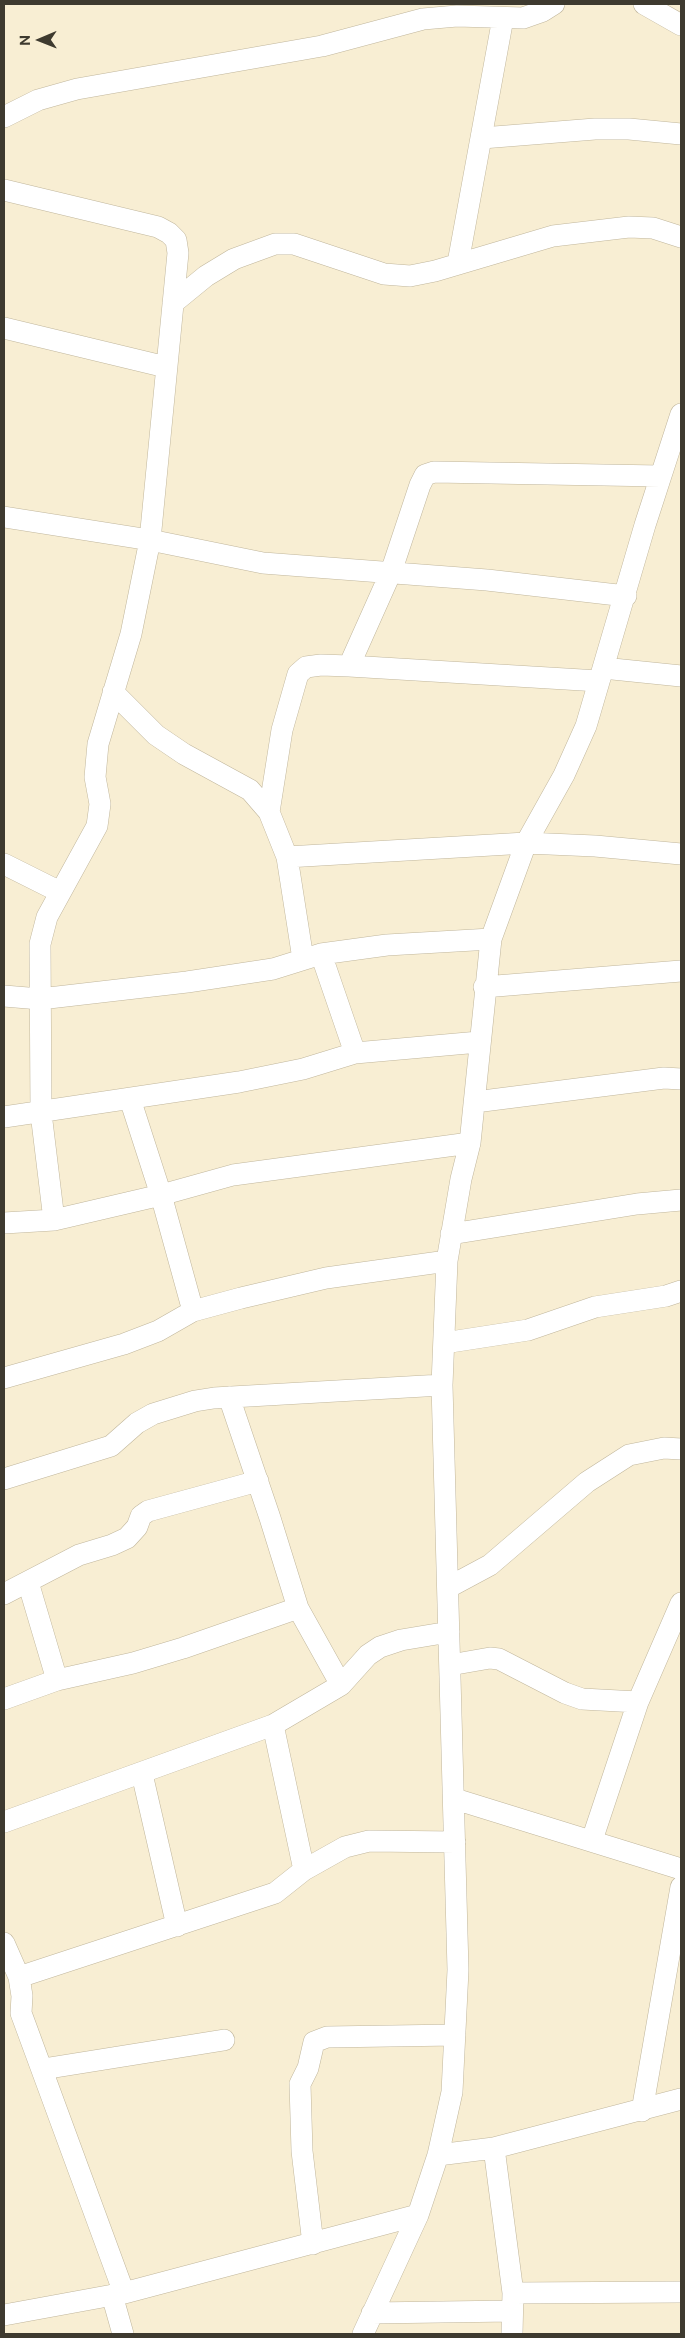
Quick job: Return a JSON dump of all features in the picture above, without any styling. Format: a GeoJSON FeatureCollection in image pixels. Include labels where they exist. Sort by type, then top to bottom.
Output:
{"type":"FeatureCollection","features":[{"type":"Feature","properties":{"kind":"street"},"geometry":{"type":"LineString","coordinates":[[4,117],[38,100],[77,89],[322,46],[423,19],[457,16],[523,18],[543,11],[554,4]]}},
{"type":"Feature","properties":{"kind":"street"},"geometry":{"type":"LineString","coordinates":[[644,4],[681,26]]}},
{"type":"Feature","properties":{"kind":"street"},"geometry":{"type":"LineString","coordinates":[[458,263],[503,18]]}},
{"type":"Feature","properties":{"kind":"street"},"geometry":{"type":"LineString","coordinates":[[482,138],[595,129],[629,129],[681,134]]}},
{"type":"Feature","properties":{"kind":"street"},"geometry":{"type":"LineString","coordinates":[[4,190],[158,227],[169,233],[176,240],[178,253],[150,540],[131,634],[98,744],[95,777],[100,804],[97,826],[47,917],[40,944],[42,1112],[54,1220]]}},
{"type":"Feature","properties":{"kind":"street"},"geometry":{"type":"LineString","coordinates":[[173,303],[206,276],[234,259],[275,244],[294,244],[384,274],[410,276],[435,272],[458,263],[553,236],[629,227],[653,228],[681,236]]}},
{"type":"Feature","properties":{"kind":"street"},"geometry":{"type":"LineString","coordinates":[[4,328],[166,367]]}},
{"type":"Feature","properties":{"kind":"street"},"geometry":{"type":"LineString","coordinates":[[363,2334],[418,2216],[438,2154],[452,2092],[458,1970],[455,1799],[442,1385],[447,1262],[470,1143],[484,987],[491,939],[526,843],[556,791],[586,726],[660,476],[681,414]]}},
{"type":"Feature","properties":{"kind":"street"},"geometry":{"type":"LineString","coordinates":[[349,666],[391,572],[425,475],[434,472],[660,476]]}},
{"type":"Feature","properties":{"kind":"street"},"geometry":{"type":"LineString","coordinates":[[4,517],[150,540],[263,563],[391,572],[626,596]]}},
{"type":"Feature","properties":{"kind":"street"},"geometry":{"type":"LineString","coordinates":[[269,812],[282,730],[298,674],[306,667],[349,666],[681,676]]}},
{"type":"Feature","properties":{"kind":"street"},"geometry":{"type":"LineString","coordinates":[[113,692],[156,735],[184,754],[250,790],[269,812],[287,857],[312,956],[355,1053]]}},
{"type":"Feature","properties":{"kind":"street"},"geometry":{"type":"LineString","coordinates":[[287,857],[526,843],[595,846],[681,854]]}},
{"type":"Feature","properties":{"kind":"street"},"geometry":{"type":"LineString","coordinates":[[4,864],[60,892]]}},
{"type":"Feature","properties":{"kind":"street"},"geometry":{"type":"LineString","coordinates":[[4,996],[40,999],[244,974],[273,969],[312,956],[387,945],[491,939]]}},
{"type":"Feature","properties":{"kind":"street"},"geometry":{"type":"LineString","coordinates":[[484,987],[681,971]]}},
{"type":"Feature","properties":{"kind":"street"},"geometry":{"type":"LineString","coordinates":[[4,1117],[130,1099],[181,1089],[239,1082],[303,1069],[355,1053],[479,1042]]}},
{"type":"Feature","properties":{"kind":"street"},"geometry":{"type":"LineString","coordinates":[[475,1102],[664,1078],[681,1078]]}},
{"type":"Feature","properties":{"kind":"street"},"geometry":{"type":"LineString","coordinates":[[130,1099],[161,1196],[192,1311]]}},
{"type":"Feature","properties":{"kind":"street"},"geometry":{"type":"LineString","coordinates":[[4,1222],[54,1220],[161,1196],[233,1175],[470,1143]]}},
{"type":"Feature","properties":{"kind":"street"},"geometry":{"type":"LineString","coordinates":[[451,1234],[637,1204],[681,1200]]}},
{"type":"Feature","properties":{"kind":"street"},"geometry":{"type":"LineString","coordinates":[[4,1378],[124,1344],[158,1331],[192,1311],[326,1278],[447,1262]]}},
{"type":"Feature","properties":{"kind":"street"},"geometry":{"type":"LineString","coordinates":[[444,1342],[528,1330],[595,1307],[666,1296],[681,1291]]}},
{"type":"Feature","properties":{"kind":"street"},"geometry":{"type":"LineString","coordinates":[[4,1479],[111,1446],[137,1423],[153,1414],[195,1401],[229,1397],[442,1385]]}},
{"type":"Feature","properties":{"kind":"street"},"geometry":{"type":"LineString","coordinates":[[229,1397],[298,1608],[340,1684]]}},
{"type":"Feature","properties":{"kind":"street"},"geometry":{"type":"LineString","coordinates":[[449,1587],[490,1565],[587,1482],[629,1455],[664,1448],[681,1449]]}},
{"type":"Feature","properties":{"kind":"street"},"geometry":{"type":"LineString","coordinates":[[4,1594],[79,1555],[112,1545],[127,1538],[137,1527],[141,1516],[148,1511],[258,1481]]}},
{"type":"Feature","properties":{"kind":"street"},"geometry":{"type":"LineString","coordinates":[[28,1582],[57,1680]]}},
{"type":"Feature","properties":{"kind":"street"},"geometry":{"type":"LineString","coordinates":[[592,1840],[638,1702],[681,1603]]}},
{"type":"Feature","properties":{"kind":"street"},"geometry":{"type":"LineString","coordinates":[[4,1699],[57,1680],[133,1663],[183,1648],[298,1608]]}},
{"type":"Feature","properties":{"kind":"street"},"geometry":{"type":"LineString","coordinates":[[4,1822],[142,1774],[273,1725],[340,1684],[368,1655],[380,1647],[401,1640],[449,1632]]}},
{"type":"Feature","properties":{"kind":"street"},"geometry":{"type":"LineString","coordinates":[[450,1665],[490,1658],[499,1659],[565,1693],[582,1699],[638,1702]]}},
{"type":"Feature","properties":{"kind":"street"},"geometry":{"type":"LineString","coordinates":[[273,1725],[304,1870]]}},
{"type":"Feature","properties":{"kind":"street"},"geometry":{"type":"LineString","coordinates":[[142,1774],[177,1926]]}},
{"type":"Feature","properties":{"kind":"street"},"geometry":{"type":"LineString","coordinates":[[455,1799],[681,1869]]}},
{"type":"Feature","properties":{"kind":"street"},"geometry":{"type":"LineString","coordinates":[[19,1977],[275,1893],[304,1870],[345,1847],[369,1841],[455,1842]]}},
{"type":"Feature","properties":{"kind":"street"},"geometry":{"type":"LineString","coordinates":[[642,2111],[681,1887]]}},
{"type":"Feature","properties":{"kind":"street"},"geometry":{"type":"LineString","coordinates":[[4,1943],[19,1977],[22,1996],[12,2015],[43,2069],[118,2294],[123,2334]]}},
{"type":"Feature","properties":{"kind":"street"},"geometry":{"type":"LineString","coordinates":[[313,2244],[302,2151],[300,2084],[308,2068],[314,2042],[327,2037],[455,2035]]}},
{"type":"Feature","properties":{"kind":"street"},"geometry":{"type":"LineString","coordinates":[[43,2069],[224,2040]]}},
{"type":"Feature","properties":{"kind":"street"},"geometry":{"type":"LineString","coordinates":[[438,2154],[494,2148],[642,2111],[681,2099]]}},
{"type":"Feature","properties":{"kind":"street"},"geometry":{"type":"LineString","coordinates":[[494,2148],[513,2302],[512,2334]]}},
{"type":"Feature","properties":{"kind":"street"},"geometry":{"type":"LineString","coordinates":[[4,2314],[118,2294],[418,2216]]}},
{"type":"Feature","properties":{"kind":"street"},"geometry":{"type":"LineString","coordinates":[[372,2313],[681,2292]]}}]}
